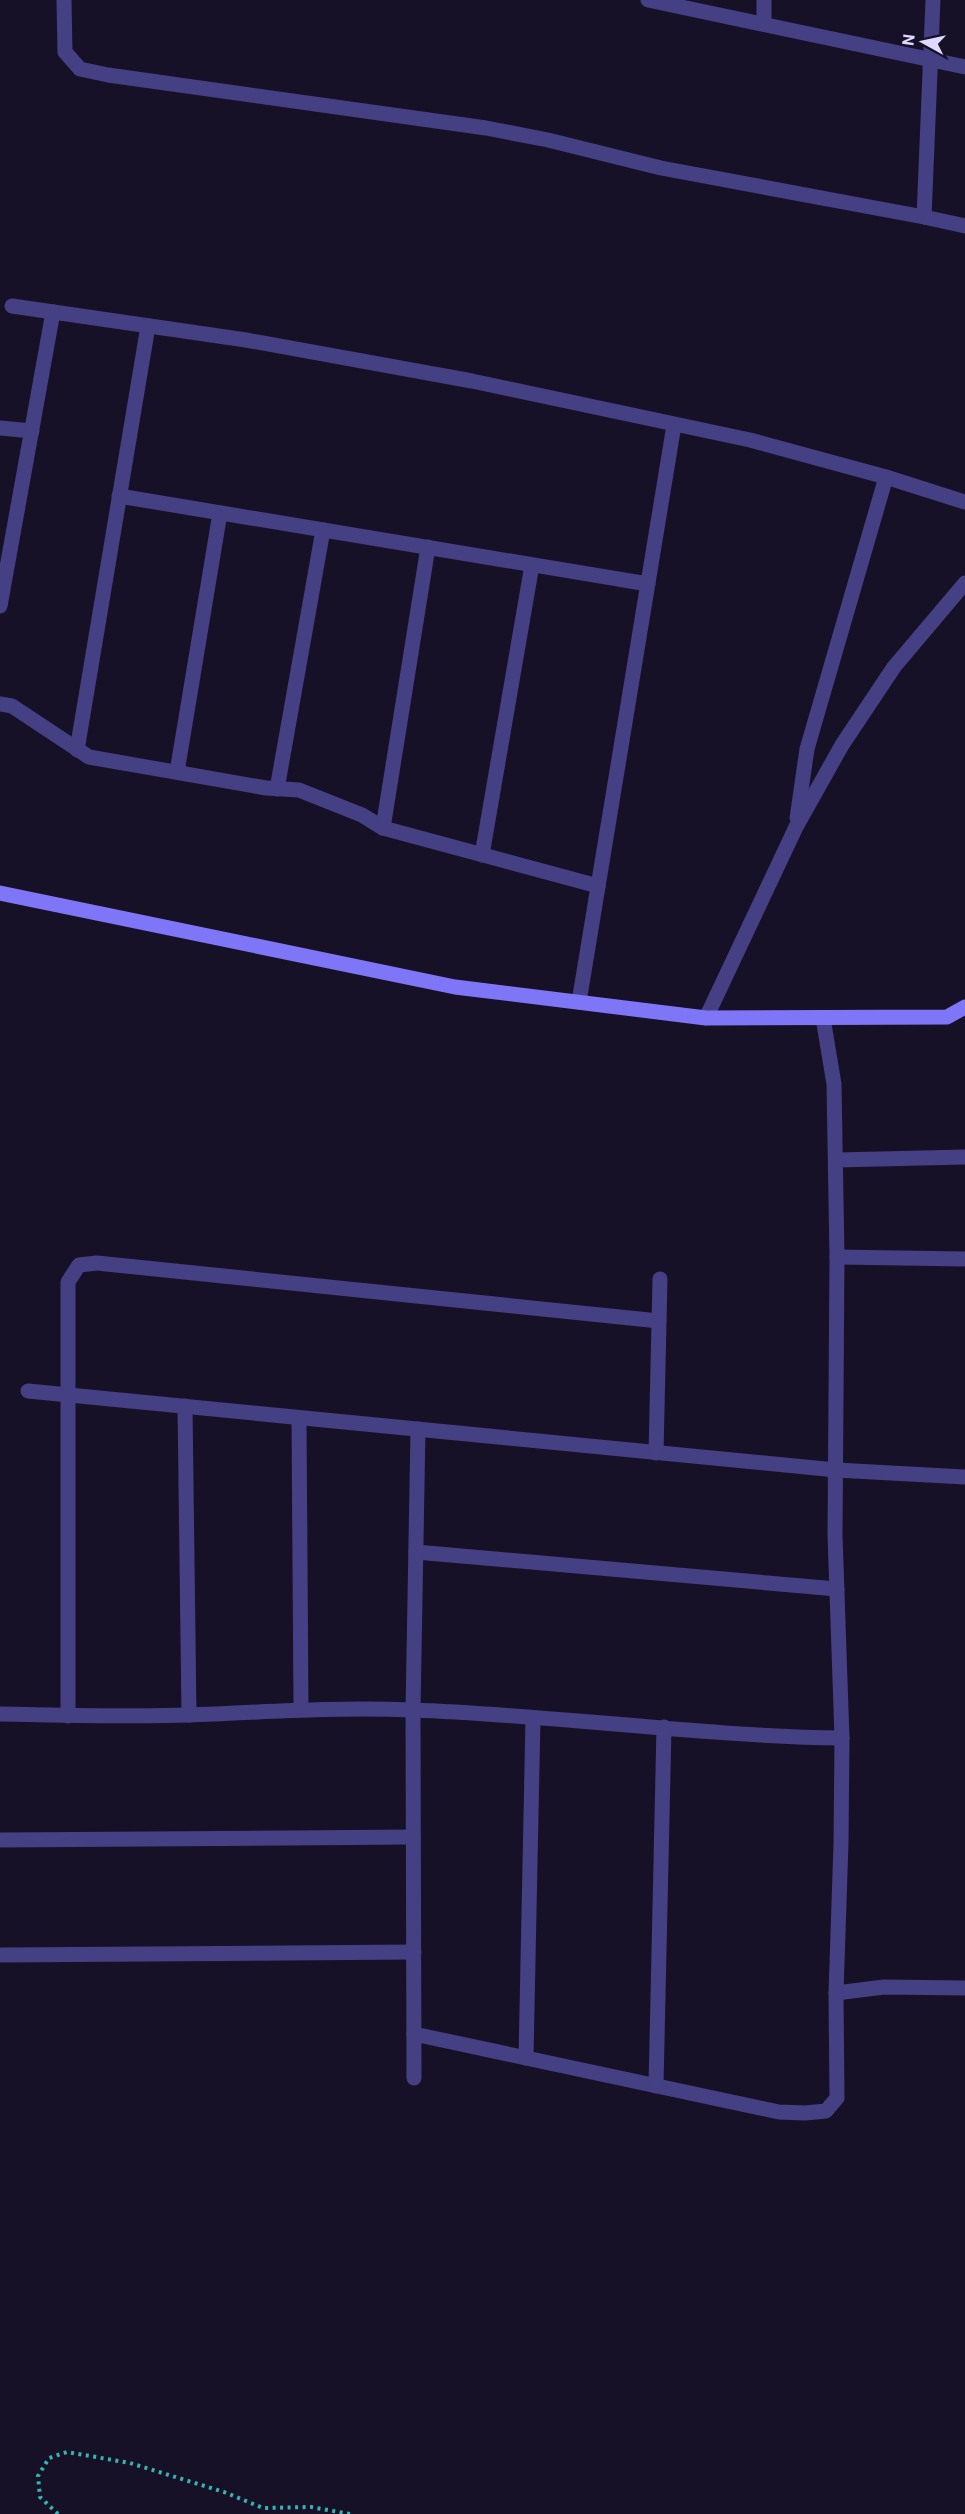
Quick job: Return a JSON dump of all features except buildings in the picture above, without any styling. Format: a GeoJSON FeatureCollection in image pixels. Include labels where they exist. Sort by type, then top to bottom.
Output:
{"type":"FeatureCollection","features":[{"type":"Feature","properties":{"kind":"main road"},"geometry":{"type":"LineString","coordinates":[[0,893],[455,987],[706,1018],[947,1017],[965,1007]]}},
{"type":"Feature","properties":{"kind":"street"},"geometry":{"type":"LineString","coordinates":[[64,0],[64,52],[80,69],[486,128],[548,140],[661,168],[965,226]]}},
{"type":"Feature","properties":{"kind":"street"},"geometry":{"type":"LineString","coordinates":[[648,0],[965,67]]}},
{"type":"Feature","properties":{"kind":"street"},"geometry":{"type":"LineString","coordinates":[[764,0],[764,24]]}},
{"type":"Feature","properties":{"kind":"street"},"geometry":{"type":"LineString","coordinates":[[924,217],[933,0]]}},
{"type":"Feature","properties":{"kind":"street"},"geometry":{"type":"LineString","coordinates":[[12,306],[246,340],[472,381],[750,440],[886,477],[965,502]]}},
{"type":"Feature","properties":{"kind":"street"},"geometry":{"type":"LineString","coordinates":[[0,606],[7,531],[32,431],[53,312]]}},
{"type":"Feature","properties":{"kind":"street"},"geometry":{"type":"LineString","coordinates":[[77,750],[148,326]]}},
{"type":"Feature","properties":{"kind":"street"},"geometry":{"type":"LineString","coordinates":[[579,1002],[674,425]]}},
{"type":"Feature","properties":{"kind":"street"},"geometry":{"type":"LineString","coordinates":[[0,428],[32,431]]}},
{"type":"Feature","properties":{"kind":"street"},"geometry":{"type":"LineString","coordinates":[[796,827],[807,749],[886,477]]}},
{"type":"Feature","properties":{"kind":"street"},"geometry":{"type":"LineString","coordinates":[[119,496],[648,584]]}},
{"type":"Feature","properties":{"kind":"street"},"geometry":{"type":"LineString","coordinates":[[177,772],[220,513]]}},
{"type":"Feature","properties":{"kind":"street"},"geometry":{"type":"LineString","coordinates":[[277,789],[323,530]]}},
{"type":"Feature","properties":{"kind":"street"},"geometry":{"type":"LineString","coordinates":[[383,828],[429,548]]}},
{"type":"Feature","properties":{"kind":"street"},"geometry":{"type":"LineString","coordinates":[[482,855],[532,565]]}},
{"type":"Feature","properties":{"kind":"street"},"geometry":{"type":"LineString","coordinates":[[706,1018],[796,827],[842,745],[894,667],[965,583]]}},
{"type":"Feature","properties":{"kind":"street"},"geometry":{"type":"LineString","coordinates":[[0,704],[12,706],[90,757],[277,789],[299,790],[334,802],[383,828],[598,886]]}},
{"type":"Feature","properties":{"kind":"street"},"geometry":{"type":"LineString","coordinates":[[414,2034],[779,2112],[826,2111],[837,2098],[836,1993],[842,1738],[837,1590],[836,1160],[834,1084],[823,1018]]}},
{"type":"Feature","properties":{"kind":"street"},"geometry":{"type":"LineString","coordinates":[[836,1160],[965,1157]]}},
{"type":"Feature","properties":{"kind":"street"},"geometry":{"type":"LineString","coordinates":[[837,1257],[965,1259]]}},
{"type":"Feature","properties":{"kind":"street"},"geometry":{"type":"LineString","coordinates":[[68,1716],[68,1282],[78,1265],[98,1263],[659,1321]]}},
{"type":"Feature","properties":{"kind":"street"},"geometry":{"type":"LineString","coordinates":[[656,1453],[660,1279]]}},
{"type":"Feature","properties":{"kind":"street"},"geometry":{"type":"LineString","coordinates":[[28,1391],[836,1470],[965,1477]]}},
{"type":"Feature","properties":{"kind":"street"},"geometry":{"type":"LineString","coordinates":[[185,1406],[189,1715]]}},
{"type":"Feature","properties":{"kind":"street"},"geometry":{"type":"LineString","coordinates":[[299,1418],[301,1709]]}},
{"type":"Feature","properties":{"kind":"street"},"geometry":{"type":"LineString","coordinates":[[414,2078],[413,1710],[418,1429]]}},
{"type":"Feature","properties":{"kind":"street"},"geometry":{"type":"LineString","coordinates":[[416,1552],[837,1590]]}},
{"type":"Feature","properties":{"kind":"street"},"geometry":{"type":"LineString","coordinates":[[0,1714],[189,1715],[301,1709],[413,1710],[774,1737],[842,1738]]}},
{"type":"Feature","properties":{"kind":"street"},"geometry":{"type":"LineString","coordinates":[[526,2058],[533,1718]]}},
{"type":"Feature","properties":{"kind":"street"},"geometry":{"type":"LineString","coordinates":[[656,2086],[664,1727]]}},
{"type":"Feature","properties":{"kind":"street"},"geometry":{"type":"LineString","coordinates":[[0,1840],[413,1837]]}},
{"type":"Feature","properties":{"kind":"street"},"geometry":{"type":"LineString","coordinates":[[0,1955],[414,1952]]}},
{"type":"Feature","properties":{"kind":"street"},"geometry":{"type":"LineString","coordinates":[[836,1993],[884,1987],[965,1988]]}},
{"type":"Feature","properties":{"kind":"path"},"geometry":{"type":"LineString","coordinates":[[58,2514],[40,2497],[38,2476],[49,2458],[67,2452],[130,2463],[224,2492],[263,2508],[311,2506],[350,2514]]}}]}
